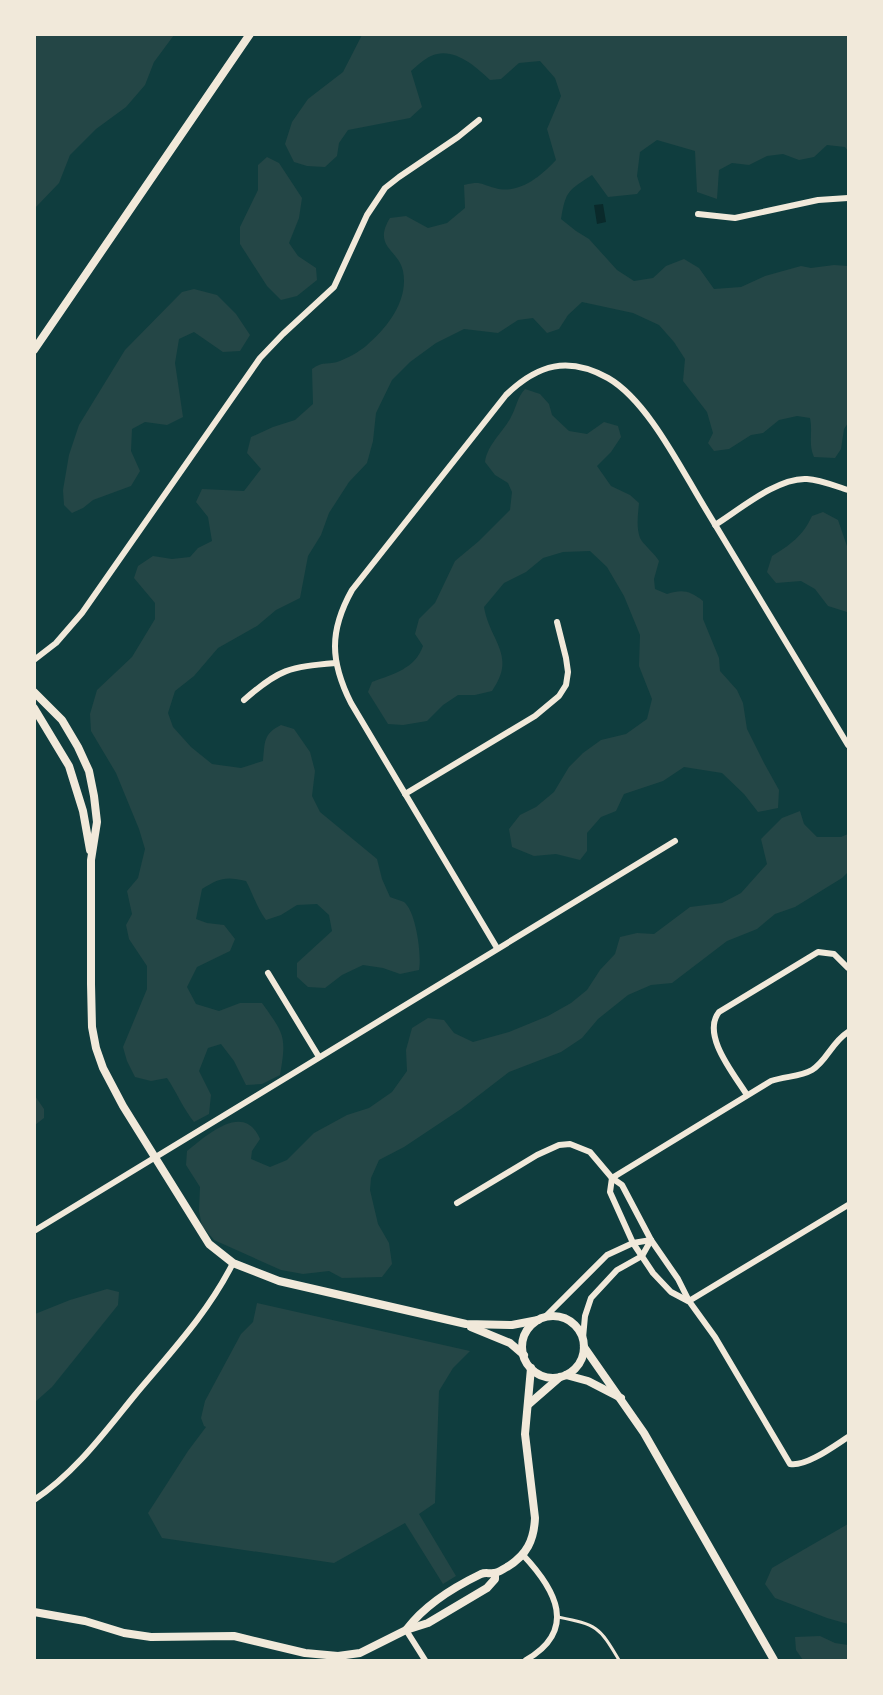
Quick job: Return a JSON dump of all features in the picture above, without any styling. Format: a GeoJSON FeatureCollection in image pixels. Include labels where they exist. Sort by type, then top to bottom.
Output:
{"type":"FeatureCollection","features":[{"type":"Feature","properties":{"kind":"street"},"geometry":{"type":"LineString","coordinates":[[34,350],[250,34]]}},
{"type":"Feature","properties":{"kind":"street"},"geometry":{"type":"LineString","coordinates":[[34,660],[56,643],[82,613],[260,358],[334,287],[375,200],[399,177],[452,142],[479,120]]}},
{"type":"Feature","properties":{"kind":"street"},"geometry":{"type":"LineString","coordinates":[[698,214],[735,218],[818,200],[849,198]]}},
{"type":"Feature","properties":{"kind":"street"},"geometry":{"type":"LineString","coordinates":[[496,948],[351,704],[339,677],[336,663],[337,627],[352,590],[514,388],[538,371],[563,365],[581,367],[610,379],[630,395],[645,413],[849,745]]}},
{"type":"Feature","properties":{"kind":"street"},"geometry":{"type":"LineString","coordinates":[[715,525],[792,480],[820,481],[849,490]]}},
{"type":"Feature","properties":{"kind":"street"},"geometry":{"type":"LineString","coordinates":[[405,794],[535,716],[559,696],[566,685],[568,672],[557,622]]}},
{"type":"Feature","properties":{"kind":"street"},"geometry":{"type":"LineString","coordinates":[[244,700],[265,682],[287,670],[336,663]]}},
{"type":"Feature","properties":{"kind":"street"},"geometry":{"type":"LineString","coordinates":[[34,692],[62,720],[78,747],[88,771],[97,822],[91,860]]}},
{"type":"Feature","properties":{"kind":"street"},"geometry":{"type":"LineString","coordinates":[[34,708],[61,749],[69,766],[83,811],[91,860],[92,1027],[96,1048],[112,1087],[154,1159],[204,1238],[215,1251],[233,1263],[279,1281],[465,1324],[510,1343],[524,1355],[531,1368],[540,1374],[588,1381],[621,1399]]}},
{"type":"Feature","properties":{"kind":"street"},"geometry":{"type":"LineString","coordinates":[[34,1231],[675,841]]}},
{"type":"Feature","properties":{"kind":"street"},"geometry":{"type":"LineString","coordinates":[[747,1095],[713,1037],[713,1022],[719,1012],[818,952],[834,954],[849,968]]}},
{"type":"Feature","properties":{"kind":"street"},"geometry":{"type":"LineString","coordinates":[[268,973],[319,1057]]}},
{"type":"Feature","properties":{"kind":"street"},"geometry":{"type":"LineString","coordinates":[[612,1178],[771,1081],[813,1070],[835,1043],[849,1032]]}},
{"type":"Feature","properties":{"kind":"street"},"geometry":{"type":"LineString","coordinates":[[457,1203],[537,1155],[559,1145],[570,1144],[590,1152],[612,1178],[622,1185],[651,1240],[678,1279],[689,1301],[716,1337],[790,1464],[805,1462],[849,1437]]}},
{"type":"Feature","properties":{"kind":"street"},"geometry":{"type":"LineString","coordinates":[[612,1178],[610,1192],[633,1243],[653,1273],[671,1292],[689,1301]]}},
{"type":"Feature","properties":{"kind":"street"},"geometry":{"type":"LineString","coordinates":[[689,1301],[849,1205]]}},
{"type":"Feature","properties":{"kind":"street"},"geometry":{"type":"LineString","coordinates":[[524,1355],[525,1335],[530,1326],[542,1319],[607,1256],[633,1243],[651,1240]]}},
{"type":"Feature","properties":{"kind":"street"},"geometry":{"type":"LineString","coordinates":[[529,1405],[579,1364],[584,1343],[585,1316],[591,1298],[616,1270],[642,1256],[651,1240]]}},
{"type":"Feature","properties":{"kind":"street"},"geometry":{"type":"LineString","coordinates":[[34,1500],[66,1476],[88,1453],[196,1322],[225,1280],[233,1263]]}},
{"type":"Feature","properties":{"kind":"street"},"geometry":{"type":"LineString","coordinates":[[465,1324],[512,1325],[555,1316],[572,1323],[644,1433],[774,1660]]}},
{"type":"Feature","properties":{"kind":"street"},"geometry":{"type":"LineString","coordinates":[[406,1630],[416,1616],[427,1607],[483,1573],[495,1573],[523,1555],[532,1540],[535,1518],[526,1443],[531,1368]]}},
{"type":"Feature","properties":{"kind":"street"},"geometry":{"type":"LineString","coordinates":[[523,1555],[545,1580],[558,1617],[552,1639],[526,1660]]}},
{"type":"Feature","properties":{"kind":"street"},"geometry":{"type":"LineString","coordinates":[[34,1612],[85,1620],[124,1633],[151,1637],[234,1636],[328,1656],[360,1653],[406,1630],[428,1623],[478,1593],[495,1579],[495,1573]]}},
{"type":"Feature","properties":{"kind":"street"},"geometry":{"type":"LineString","coordinates":[[406,1630],[425,1660]]}},
{"type":"Feature","properties":{"kind":"lane"},"geometry":{"type":"LineString","coordinates":[[558,1617],[584,1622],[598,1629],[619,1660]]}},
{"type":"Feature","properties":{"kind":"shaded area"},"geometry":{"type":"Polygon","coordinates":[[[35,34],[174,35],[154,62],[145,85],[126,107],[96,129],[70,155],[59,183],[35,208],[35,34]]]}},
{"type":"Feature","properties":{"kind":"shaded area"},"geometry":{"type":"Polygon","coordinates":[[[362,35],[848,35],[848,151],[845,147],[827,145],[814,157],[799,160],[783,154],[767,156],[749,165],[732,163],[719,170],[717,199],[697,192],[695,151],[657,140],[640,152],[637,176],[641,189],[637,194],[608,197],[592,175],[569,192],[561,219],[589,239],[617,270],[634,281],[653,278],[666,266],[684,259],[699,268],[714,289],[741,287],[765,276],[801,266],[811,268],[848,266],[848,423],[844,429],[841,449],[835,458],[814,457],[811,447],[810,418],[797,416],[779,420],[763,433],[751,435],[729,449],[714,451],[708,443],[713,433],[707,412],[683,381],[685,359],[659,325],[633,313],[582,302],[568,315],[559,329],[547,333],[533,318],[518,320],[498,333],[464,329],[436,343],[410,362],[392,380],[376,413],[373,441],[367,463],[349,482],[329,513],[321,535],[308,556],[300,598],[276,610],[257,626],[218,648],[194,676],[175,691],[168,713],[173,727],[191,747],[212,764],[241,768],[263,761],[266,739],[275,728],[281,725],[294,729],[310,752],[315,771],[312,796],[320,812],[377,859],[390,897],[404,902],[412,914],[420,955],[419,970],[400,974],[383,968],[363,965],[342,975],[325,988],[308,987],[297,977],[297,963],[332,931],[329,915],[317,904],[297,905],[281,915],[266,920],[246,881],[223,879],[202,889],[196,919],[224,925],[235,939],[230,951],[197,967],[187,987],[196,1004],[219,1011],[240,1003],[262,1003],[282,1036],[283,1052],[280,1075],[262,1084],[246,1085],[234,1061],[221,1044],[208,1048],[199,1071],[211,1095],[209,1114],[194,1122],[167,1078],[151,1081],[135,1077],[123,1047],[147,989],[147,966],[129,939],[126,925],[132,914],[127,891],[138,878],[145,849],[116,773],[91,731],[90,714],[97,690],[132,657],[155,619],[155,603],[134,578],[138,566],[153,556],[172,559],[190,557],[198,548],[212,541],[208,517],[196,502],[202,489],[244,491],[261,469],[247,453],[251,437],[295,420],[313,404],[312,369],[322,364],[337,362],[356,353],[374,339],[389,322],[403,293],[404,282],[401,264],[385,242],[385,228],[390,218],[406,216],[428,228],[447,223],[465,208],[464,185],[478,183],[495,188],[513,189],[529,183],[556,160],[547,129],[561,96],[555,78],[540,61],[519,63],[501,79],[490,80],[463,59],[439,54],[426,59],[411,71],[422,107],[410,118],[348,130],[339,143],[337,156],[325,167],[307,166],[294,162],[285,144],[292,122],[308,99],[343,72],[362,35]]]}},
{"type":"Feature","properties":{"kind":"shaded area"},"geometry":{"type":"Polygon","coordinates":[[[267,157],[279,163],[302,198],[299,218],[289,243],[298,256],[316,268],[317,280],[297,296],[281,300],[267,286],[240,244],[240,227],[258,190],[258,165],[267,157]]]}},
{"type":"Feature","properties":{"kind":"shaded area"},"geometry":{"type":"Polygon","coordinates":[[[603,204],[606,222],[597,224],[594,205],[603,204]]]}},
{"type":"Feature","properties":{"kind":"shaded area"},"geometry":{"type":"Polygon","coordinates":[[[194,289],[217,295],[236,314],[250,335],[240,351],[223,352],[194,332],[179,339],[175,363],[183,417],[167,425],[145,422],[132,429],[131,451],[140,471],[131,486],[93,500],[72,513],[64,505],[63,490],[69,455],[79,425],[125,350],[182,292],[194,289]]]}},
{"type":"Feature","properties":{"kind":"shaded area"},"geometry":{"type":"Polygon","coordinates":[[[525,389],[540,394],[549,404],[552,415],[569,431],[587,434],[604,422],[618,426],[621,437],[611,452],[597,466],[611,486],[630,495],[639,503],[640,538],[659,561],[654,579],[655,589],[667,594],[686,592],[703,601],[703,619],[719,658],[720,671],[737,690],[743,703],[747,729],[779,790],[778,808],[758,812],[744,794],[722,773],[684,767],[663,781],[624,794],[616,811],[601,817],[587,833],[587,851],[580,860],[556,854],[534,856],[512,847],[509,829],[520,815],[536,807],[554,792],[569,767],[583,753],[601,740],[626,734],[647,719],[652,699],[639,666],[640,635],[624,596],[607,567],[590,551],[563,552],[543,558],[526,572],[504,583],[484,607],[502,658],[499,678],[492,691],[475,695],[458,695],[443,705],[427,721],[403,725],[388,724],[368,692],[372,682],[402,670],[415,660],[423,646],[415,634],[419,619],[435,603],[455,561],[510,510],[512,492],[508,483],[495,475],[485,462],[489,449],[509,421],[525,389]]]}},
{"type":"Feature","properties":{"kind":"shaded area"},"geometry":{"type":"Polygon","coordinates":[[[823,512],[838,520],[848,549],[848,615],[847,612],[828,606],[815,589],[801,581],[776,583],[767,572],[772,556],[795,539],[812,516],[823,512]]]}},
{"type":"Feature","properties":{"kind":"shaded area"},"geometry":{"type":"Polygon","coordinates":[[[800,811],[804,824],[817,837],[841,837],[848,834],[848,872],[842,878],[795,907],[775,914],[757,929],[727,941],[672,983],[651,985],[628,995],[598,1019],[582,1038],[561,1052],[509,1072],[461,1109],[404,1147],[379,1160],[371,1178],[370,1190],[378,1224],[389,1243],[392,1264],[382,1277],[342,1278],[329,1271],[303,1274],[281,1270],[214,1240],[202,1226],[199,1211],[200,1187],[186,1165],[187,1151],[215,1130],[235,1122],[245,1123],[253,1128],[260,1139],[252,1151],[251,1159],[270,1167],[287,1160],[314,1133],[347,1115],[369,1108],[392,1092],[407,1071],[406,1050],[412,1028],[428,1018],[444,1020],[454,1033],[473,1042],[509,1032],[548,1016],[571,1003],[587,990],[600,970],[615,954],[620,937],[637,933],[654,934],[690,907],[722,903],[741,893],[767,864],[761,839],[782,818],[800,811]]]}},
{"type":"Feature","properties":{"kind":"shaded area"},"geometry":{"type":"Polygon","coordinates":[[[35,1096],[44,1109],[44,1118],[35,1125],[35,1096]]]}},
{"type":"Feature","properties":{"kind":"shaded area"},"geometry":{"type":"Polygon","coordinates":[[[107,1289],[119,1292],[118,1305],[52,1387],[35,1402],[35,1314],[107,1289]]]}},
{"type":"Feature","properties":{"kind":"shaded area"},"geometry":{"type":"Polygon","coordinates":[[[257,1303],[470,1351],[453,1368],[439,1391],[435,1503],[419,1514],[456,1576],[443,1584],[405,1523],[334,1563],[162,1538],[148,1513],[206,1427],[201,1418],[205,1401],[241,1334],[253,1322],[257,1303]]]}},
{"type":"Feature","properties":{"kind":"shaded area"},"geometry":{"type":"Polygon","coordinates":[[[848,1524],[848,1624],[775,1598],[765,1584],[772,1568],[848,1524]]]}},
{"type":"Feature","properties":{"kind":"shaded area"},"geometry":{"type":"Polygon","coordinates":[[[820,1636],[835,1643],[848,1645],[848,1660],[803,1660],[796,1650],[795,1637],[820,1636]]]}}]}
